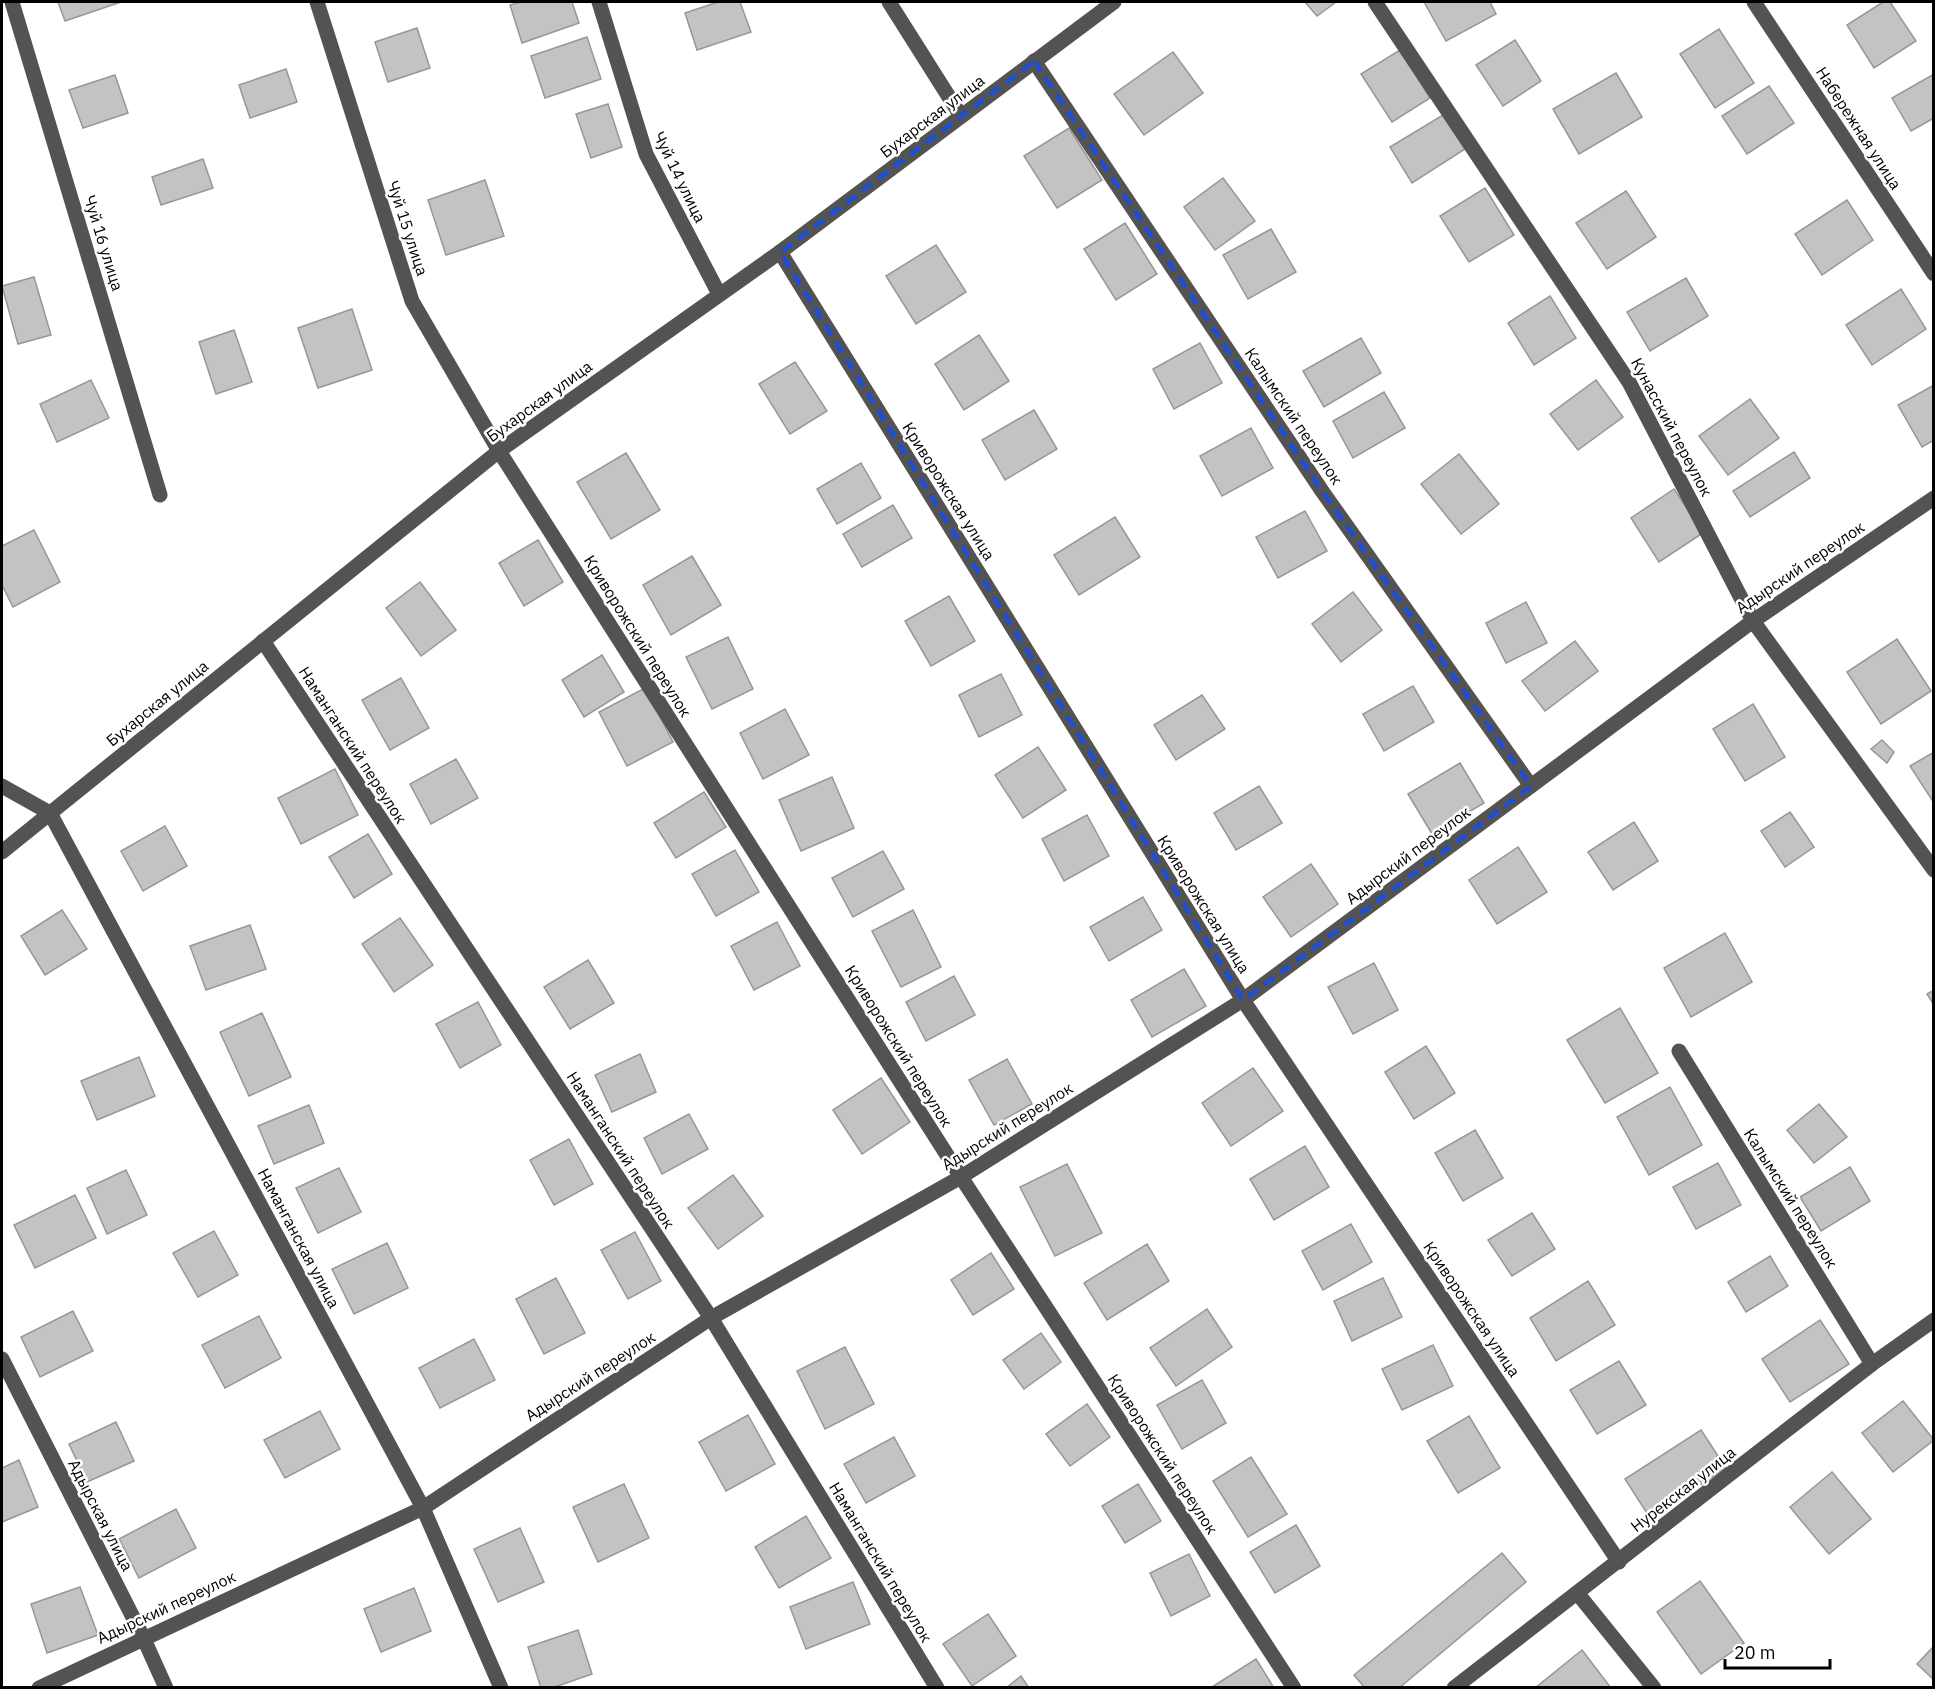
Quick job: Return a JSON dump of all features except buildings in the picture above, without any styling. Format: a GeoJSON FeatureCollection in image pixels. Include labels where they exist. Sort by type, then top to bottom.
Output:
{"type":"FeatureCollection","features":[{"type":"Feature","properties":{"kind":"street","name":"Чуй 16 улица"},"geometry":{"type":"LineString","coordinates":[[12,2],[160,495]]}},
{"type":"Feature","properties":{"kind":"street","name":"Чуй 15 улица"},"geometry":{"type":"LineString","coordinates":[[317,2],[412,301],[499,451]]}},
{"type":"Feature","properties":{"kind":"street","name":"Чуй 14 улица"},"geometry":{"type":"LineString","coordinates":[[599,2],[646,154],[719,294]]}},
{"type":"Feature","properties":{"kind":"street"},"geometry":{"type":"LineString","coordinates":[[889,2],[961,116]]}},
{"type":"Feature","properties":{"kind":"street","name":"Бухарская улица"},"geometry":{"type":"LineString","coordinates":[[2,852],[499,451],[780,252],[1114,2]]}},
{"type":"Feature","properties":{"kind":"street","name":"Кунасский переулок"},"geometry":{"type":"LineString","coordinates":[[1375,2],[1629,381],[1753,621],[1934,870]]}},
{"type":"Feature","properties":{"kind":"street","name":"Набережная улица"},"geometry":{"type":"LineString","coordinates":[[1754,2],[1934,274]]}},
{"type":"Feature","properties":{"kind":"street","name":"Калымский переулок"},"geometry":{"type":"LineString","coordinates":[[1034,61],[1322,491],[1531,786]]}},
{"type":"Feature","properties":{"kind":"street","name":"Криворожская улица"},"geometry":{"type":"LineString","coordinates":[[780,252],[1242,1000],[1619,1562]]}},
{"type":"Feature","properties":{"kind":"street","name":"Криворожский переулок"},"geometry":{"type":"LineString","coordinates":[[499,451],[961,1177],[1294,1688]]}},
{"type":"Feature","properties":{"kind":"street","name":"Адырский переулок"},"geometry":{"type":"LineString","coordinates":[[39,1688],[143,1637],[423,1508],[711,1318],[961,1177],[1242,1000],[1753,621],[1934,498]]}},
{"type":"Feature","properties":{"kind":"street","name":"Наманганский переулок"},"geometry":{"type":"LineString","coordinates":[[263,641],[711,1318],[937,1688]]}},
{"type":"Feature","properties":{"kind":"street"},"geometry":{"type":"LineString","coordinates":[[2,786],[50,813]]}},
{"type":"Feature","properties":{"kind":"street","name":"Наманганская улица"},"geometry":{"type":"LineString","coordinates":[[50,813],[423,1508],[501,1688]]}},
{"type":"Feature","properties":{"kind":"street","name":"Калымский переулок"},"geometry":{"type":"LineString","coordinates":[[1679,1051],[1872,1364]]}},
{"type":"Feature","properties":{"kind":"street","name":"Нурекская улица"},"geometry":{"type":"LineString","coordinates":[[1454,1688],[1872,1364],[1934,1320]]}},
{"type":"Feature","properties":{"kind":"street","name":"Адырская улица"},"geometry":{"type":"LineString","coordinates":[[2,1359],[143,1637],[166,1688]]}},
{"type":"Feature","properties":{"kind":"street"},"geometry":{"type":"LineString","coordinates":[[1578,1594],[1654,1688]]}},
{"type":"Feature","properties":{"kind":"highlighted area"},"geometry":{"type":"Polygon","coordinates":[[[1034,61],[1322,491],[1531,786],[1243,1000],[780,252],[1034,61]]]}}]}
